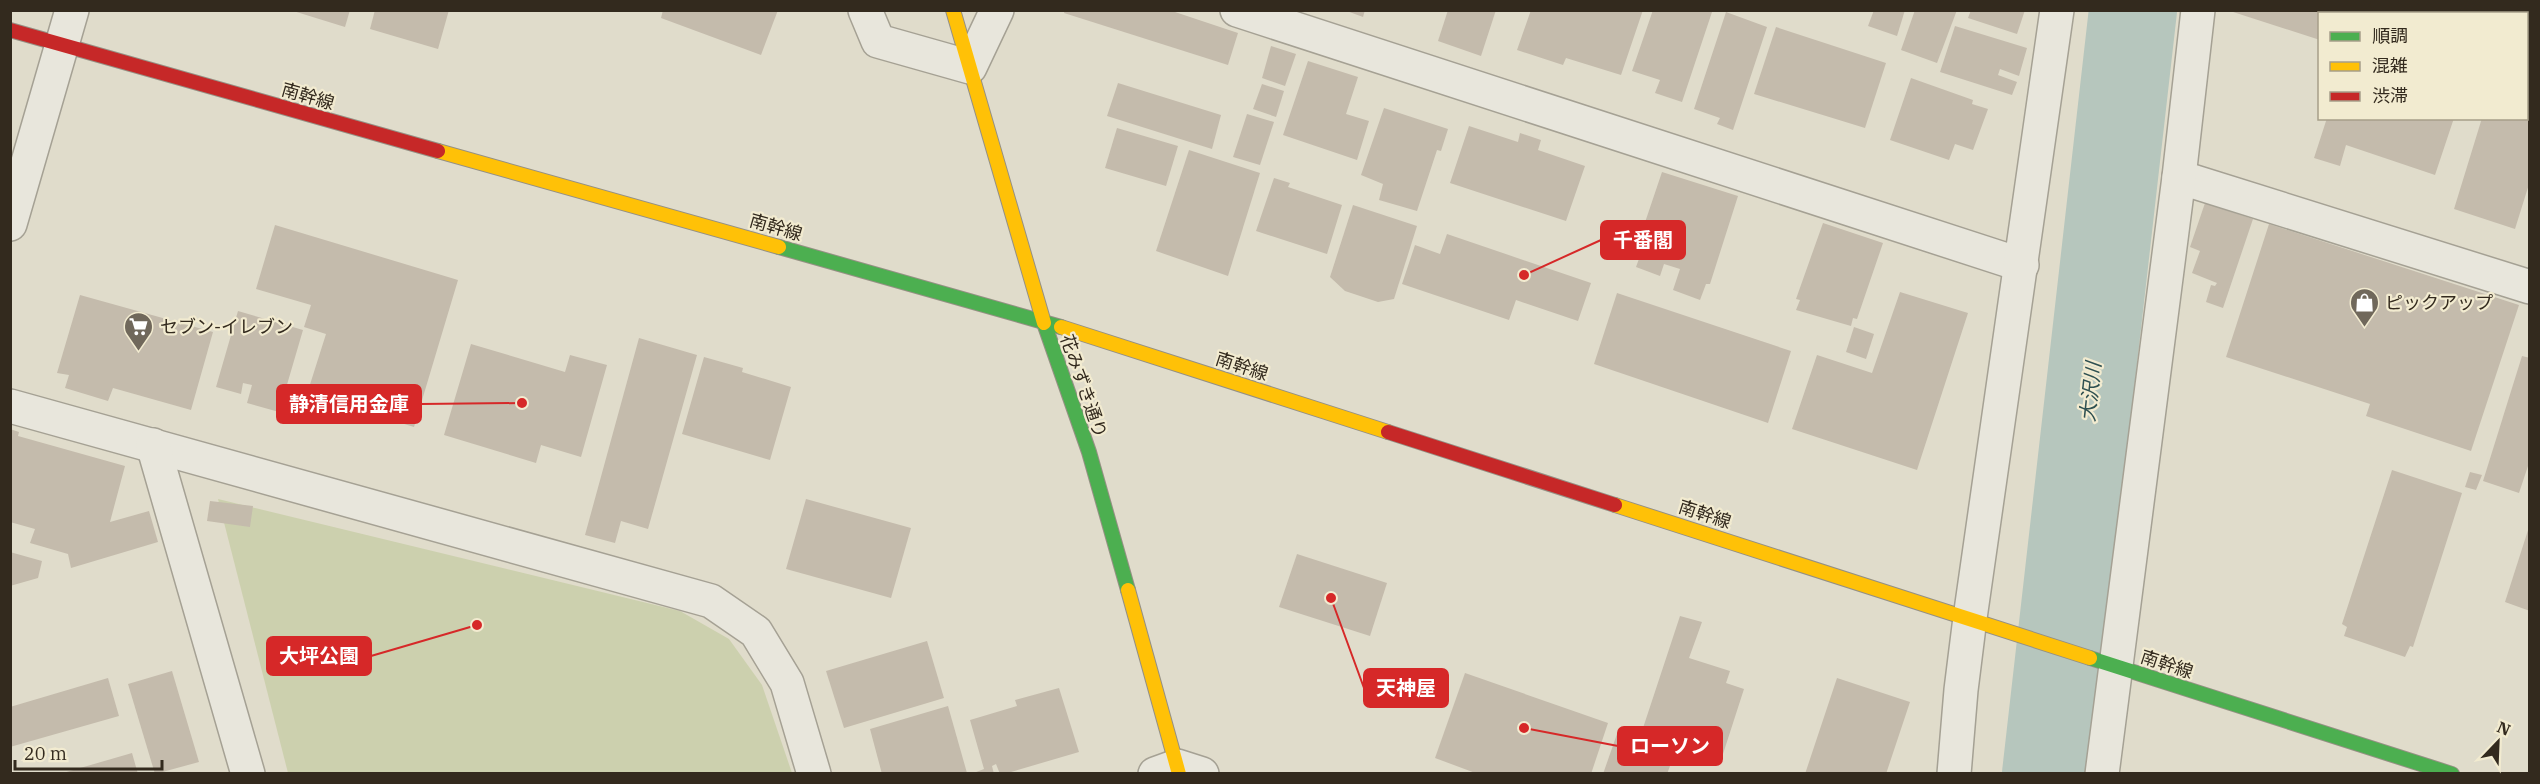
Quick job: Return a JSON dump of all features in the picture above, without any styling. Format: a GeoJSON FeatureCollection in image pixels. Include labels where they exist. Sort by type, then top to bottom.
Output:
{"type":"FeatureCollection","features":[{"type":"Feature","properties":{"kind":"main road","name":"花みずき通り"},"geometry":{"type":"LineString","coordinates":[[953,10],[1043,321],[1089,452],[1178,772]]}},
{"type":"Feature","properties":{"kind":"main road","name":"南幹線"},"geometry":{"type":"LineString","coordinates":[[10,30],[1043,321],[2452,774]]}},
{"type":"Feature","properties":{"kind":"street"},"geometry":{"type":"LineString","coordinates":[[10,224],[72,10]]}},
{"type":"Feature","properties":{"kind":"street"},"geometry":{"type":"LineString","coordinates":[[865,10],[878,41],[970,67],[997,10]]}},
{"type":"Feature","properties":{"kind":"street"},"geometry":{"type":"LineString","coordinates":[[1237,10],[2022,266]]}},
{"type":"Feature","properties":{"kind":"street"},"geometry":{"type":"LineString","coordinates":[[1954,774],[1961,690],[1981,622],[2022,266],[2057,10]]}},
{"type":"Feature","properties":{"kind":"street"},"geometry":{"type":"LineString","coordinates":[[2102,774],[2104,663],[2180,177],[2198,10]]}},
{"type":"Feature","properties":{"kind":"street"},"geometry":{"type":"LineString","coordinates":[[2180,177],[2529,287]]}},
{"type":"Feature","properties":{"kind":"street"},"geometry":{"type":"LineString","coordinates":[[10,406],[711,601],[756,632],[787,683],[814,774]]}},
{"type":"Feature","properties":{"kind":"street"},"geometry":{"type":"LineString","coordinates":[[153,445],[248,774]]}},
{"type":"Feature","properties":{"kind":"green space"},"geometry":{"type":"Polygon","coordinates":[[[218,499],[680,611],[729,639],[762,685],[792,773],[288,773],[218,499]]]}},
{"type":"Feature","properties":{"kind":"building"},"geometry":{"type":"Polygon","coordinates":[[[290,10],[350,10],[345,27],[290,10]]]}},
{"type":"Feature","properties":{"kind":"building"},"geometry":{"type":"Polygon","coordinates":[[[375,10],[449,10],[438,49],[370,29],[375,10]]]}},
{"type":"Feature","properties":{"kind":"building"},"geometry":{"type":"Polygon","coordinates":[[[663,10],[778,10],[761,55],[661,18],[663,10]]]}},
{"type":"Feature","properties":{"kind":"building"},"geometry":{"type":"Polygon","coordinates":[[[1065,10],[1169,10],[1238,33],[1228,65],[1064,13],[1065,10]]]}},
{"type":"Feature","properties":{"kind":"building"},"geometry":{"type":"Polygon","coordinates":[[[1344,10],[1365,10],[1363,17],[1344,10]]]}},
{"type":"Feature","properties":{"kind":"building"},"geometry":{"type":"Polygon","coordinates":[[[1448,10],[1496,10],[1481,56],[1438,41],[1448,10]]]}},
{"type":"Feature","properties":{"kind":"building"},"geometry":{"type":"Polygon","coordinates":[[[1531,10],[1643,10],[1621,75],[1566,58],[1563,65],[1517,50],[1531,10]]]}},
{"type":"Feature","properties":{"kind":"building"},"geometry":{"type":"Polygon","coordinates":[[[1653,10],[1712,12],[1682,102],[1655,93],[1660,80],[1632,71],[1653,10]]]}},
{"type":"Feature","properties":{"kind":"building"},"geometry":{"type":"Polygon","coordinates":[[[1874,10],[1905,10],[1897,36],[1868,26],[1874,10]]]}},
{"type":"Feature","properties":{"kind":"building"},"geometry":{"type":"Polygon","coordinates":[[[1915,10],[1957,10],[1937,63],[1901,50],[1915,10]]]}},
{"type":"Feature","properties":{"kind":"building"},"geometry":{"type":"Polygon","coordinates":[[[1971,10],[2025,10],[2017,34],[1968,18],[1971,10]]]}},
{"type":"Feature","properties":{"kind":"building"},"geometry":{"type":"Polygon","coordinates":[[[2380,10],[2380,12],[2318,12],[2318,39],[2230,11],[2380,10]]]}},
{"type":"Feature","properties":{"kind":"building"},"geometry":{"type":"Polygon","coordinates":[[[2520,10],[2530,10],[2530,39],[2528,38],[2528,12],[2520,12],[2520,10]]]}},
{"type":"Feature","properties":{"kind":"building"},"geometry":{"type":"Polygon","coordinates":[[[1726,12],[1767,27],[1733,130],[1717,124],[1720,118],[1694,109],[1726,12]]]}},
{"type":"Feature","properties":{"kind":"building"},"geometry":{"type":"Polygon","coordinates":[[[1955,26],[2027,48],[2019,76],[2000,69],[1998,75],[2017,82],[2012,95],[1940,72],[1955,26]]]}},
{"type":"Feature","properties":{"kind":"building"},"geometry":{"type":"Polygon","coordinates":[[[1776,27],[1886,63],[1865,128],[1754,94],[1776,27]]]}},
{"type":"Feature","properties":{"kind":"building"},"geometry":{"type":"Polygon","coordinates":[[[1271,46],[1296,54],[1285,86],[1262,78],[1271,46]]]}},
{"type":"Feature","properties":{"kind":"building"},"geometry":{"type":"Polygon","coordinates":[[[2528,54],[2530,54],[2530,181],[2515,229],[2454,209],[2481,120],[2528,120],[2528,54]]]}},
{"type":"Feature","properties":{"kind":"building"},"geometry":{"type":"Polygon","coordinates":[[[1308,61],[1358,77],[1346,114],[1369,121],[1357,160],[1283,135],[1308,61]]]}},
{"type":"Feature","properties":{"kind":"building"},"geometry":{"type":"Polygon","coordinates":[[[1911,78],[1973,100],[1972,104],[1988,109],[1973,150],[1955,144],[1949,160],[1890,140],[1911,78]]]}},
{"type":"Feature","properties":{"kind":"building"},"geometry":{"type":"Polygon","coordinates":[[[1118,83],[1221,115],[1212,149],[1107,116],[1118,83]]]}},
{"type":"Feature","properties":{"kind":"building"},"geometry":{"type":"Polygon","coordinates":[[[1262,84],[1284,91],[1276,117],[1253,109],[1262,84]]]}},
{"type":"Feature","properties":{"kind":"building"},"geometry":{"type":"Polygon","coordinates":[[[1384,108],[1448,129],[1441,151],[1437,150],[1417,211],[1379,200],[1383,184],[1361,175],[1384,108]]]}},
{"type":"Feature","properties":{"kind":"building"},"geometry":{"type":"Polygon","coordinates":[[[1247,114],[1274,122],[1260,165],[1233,157],[1247,114]]]}},
{"type":"Feature","properties":{"kind":"building"},"geometry":{"type":"Polygon","coordinates":[[[2326,120],[2453,120],[2435,175],[2346,145],[2340,166],[2314,158],[2326,120]]]}},
{"type":"Feature","properties":{"kind":"building"},"geometry":{"type":"Polygon","coordinates":[[[1469,126],[1518,142],[1520,133],[1541,140],[1538,150],[1585,166],[1566,221],[1450,183],[1469,126]]]}},
{"type":"Feature","properties":{"kind":"building"},"geometry":{"type":"Polygon","coordinates":[[[1117,128],[1178,146],[1166,186],[1105,168],[1117,128]]]}},
{"type":"Feature","properties":{"kind":"building"},"geometry":{"type":"Polygon","coordinates":[[[1189,150],[1260,173],[1228,276],[1156,251],[1189,150]]]}},
{"type":"Feature","properties":{"kind":"building"},"geometry":{"type":"Polygon","coordinates":[[[1662,172],[1738,196],[1710,284],[1706,284],[1700,300],[1673,290],[1680,269],[1664,264],[1660,276],[1636,267],[1640,256],[1634,255],[1662,172]]]}},
{"type":"Feature","properties":{"kind":"building"},"geometry":{"type":"Polygon","coordinates":[[[1274,178],[1290,183],[1288,187],[1342,205],[1327,254],[1256,231],[1274,178]]]}},
{"type":"Feature","properties":{"kind":"building"},"geometry":{"type":"Polygon","coordinates":[[[2205,203],[2253,219],[2223,308],[2206,302],[2211,285],[2215,286],[2217,283],[2192,273],[2200,251],[2190,247],[2205,203]]]}},
{"type":"Feature","properties":{"kind":"building"},"geometry":{"type":"Polygon","coordinates":[[[1353,205],[1417,226],[1394,299],[1378,302],[1345,291],[1330,277],[1353,205]]]}},
{"type":"Feature","properties":{"kind":"building"},"geometry":{"type":"Polygon","coordinates":[[[1823,223],[1883,243],[1857,319],[1853,318],[1851,326],[1796,310],[1800,300],[1796,299],[1823,223]]]}},
{"type":"Feature","properties":{"kind":"building"},"geometry":{"type":"Polygon","coordinates":[[[2269,224],[2519,305],[2471,451],[2366,416],[2370,404],[2226,357],[2269,224]]]}},
{"type":"Feature","properties":{"kind":"building"},"geometry":{"type":"Polygon","coordinates":[[[275,225],[458,280],[414,427],[307,394],[326,334],[304,327],[311,305],[256,289],[275,225]]]}},
{"type":"Feature","properties":{"kind":"building"},"geometry":{"type":"Polygon","coordinates":[[[1447,234],[1591,283],[1578,321],[1516,300],[1509,320],[1402,284],[1415,245],[1440,254],[1447,234]]]}},
{"type":"Feature","properties":{"kind":"building"},"geometry":{"type":"Polygon","coordinates":[[[1900,292],[1968,313],[1917,470],[1792,429],[1817,355],[1872,373],[1900,292]]]}},
{"type":"Feature","properties":{"kind":"building"},"geometry":{"type":"Polygon","coordinates":[[[1617,293],[1791,351],[1768,423],[1594,364],[1617,293]]]}},
{"type":"Feature","properties":{"kind":"building"},"geometry":{"type":"Polygon","coordinates":[[[80,295],[213,332],[191,410],[113,388],[108,401],[65,388],[69,375],[57,373],[80,295]]]}},
{"type":"Feature","properties":{"kind":"building"},"geometry":{"type":"Polygon","coordinates":[[[238,311],[303,330],[279,412],[247,403],[252,385],[243,383],[241,394],[216,387],[238,311]]]}},
{"type":"Feature","properties":{"kind":"building"},"geometry":{"type":"Polygon","coordinates":[[[1854,327],[1874,334],[1866,359],[1846,352],[1854,327]]]}},
{"type":"Feature","properties":{"kind":"building"},"geometry":{"type":"Polygon","coordinates":[[[639,338],[697,355],[648,529],[621,521],[615,543],[585,535],[639,338]]]}},
{"type":"Feature","properties":{"kind":"building"},"geometry":{"type":"Polygon","coordinates":[[[471,344],[565,372],[570,355],[607,365],[581,457],[541,445],[536,463],[444,435],[471,344]]]}},
{"type":"Feature","properties":{"kind":"building"},"geometry":{"type":"Polygon","coordinates":[[[2522,356],[2530,358],[2530,460],[2519,493],[2483,481],[2522,356]]]}},
{"type":"Feature","properties":{"kind":"building"},"geometry":{"type":"Polygon","coordinates":[[[704,357],[743,368],[742,372],[791,387],[770,460],[682,434],[704,357]]]}},
{"type":"Feature","properties":{"kind":"building"},"geometry":{"type":"Polygon","coordinates":[[[10,429],[19,432],[18,436],[125,466],[110,522],[149,511],[158,542],[71,568],[68,554],[30,543],[35,529],[10,522],[10,429]]]}},
{"type":"Feature","properties":{"kind":"building"},"geometry":{"type":"Polygon","coordinates":[[[2392,470],[2462,493],[2413,647],[2410,646],[2405,657],[2344,636],[2347,627],[2342,624],[2392,470]]]}},
{"type":"Feature","properties":{"kind":"building"},"geometry":{"type":"Polygon","coordinates":[[[2470,472],[2482,475],[2476,490],[2465,487],[2470,472]]]}},
{"type":"Feature","properties":{"kind":"building"},"geometry":{"type":"Polygon","coordinates":[[[806,499],[911,528],[891,598],[786,569],[806,499]]]}},
{"type":"Feature","properties":{"kind":"building"},"geometry":{"type":"Polygon","coordinates":[[[210,501],[253,506],[250,527],[207,521],[210,501]]]}},
{"type":"Feature","properties":{"kind":"building"},"geometry":{"type":"Polygon","coordinates":[[[2530,527],[2530,611],[2505,602],[2530,527]]]}},
{"type":"Feature","properties":{"kind":"building"},"geometry":{"type":"Polygon","coordinates":[[[10,552],[42,561],[38,578],[10,586],[10,552]]]}},
{"type":"Feature","properties":{"kind":"building"},"geometry":{"type":"Polygon","coordinates":[[[1297,554],[1387,583],[1370,636],[1279,607],[1297,554]]]}},
{"type":"Feature","properties":{"kind":"building"},"geometry":{"type":"Polygon","coordinates":[[[1680,616],[1702,622],[1689,658],[1730,671],[1726,683],[1744,689],[1723,754],[1643,728],[1680,616]]]}},
{"type":"Feature","properties":{"kind":"building"},"geometry":{"type":"Polygon","coordinates":[[[927,641],[944,698],[844,728],[826,671],[927,641]]]}},
{"type":"Feature","properties":{"kind":"building"},"geometry":{"type":"Polygon","coordinates":[[[172,671],[199,762],[155,774],[128,684],[172,671]]]}},
{"type":"Feature","properties":{"kind":"building"},"geometry":{"type":"Polygon","coordinates":[[[1465,673],[1608,723],[1591,774],[1478,774],[1435,758],[1465,673]]]}},
{"type":"Feature","properties":{"kind":"building"},"geometry":{"type":"Polygon","coordinates":[[[108,678],[119,716],[10,747],[10,707],[108,678]]]}},
{"type":"Feature","properties":{"kind":"building"},"geometry":{"type":"Polygon","coordinates":[[[1837,678],[1910,702],[1886,774],[1805,774],[1837,678]]]}},
{"type":"Feature","properties":{"kind":"building"},"geometry":{"type":"Polygon","coordinates":[[[1059,688],[1079,752],[1004,774],[1000,774],[996,764],[992,766],[994,774],[971,774],[984,769],[970,720],[1017,706],[1015,700],[1059,688]]]}},
{"type":"Feature","properties":{"kind":"building"},"geometry":{"type":"Polygon","coordinates":[[[948,706],[967,773],[882,774],[870,729],[948,706]]]}},
{"type":"Feature","properties":{"kind":"building"},"geometry":{"type":"Polygon","coordinates":[[[1618,731],[1676,750],[1667,774],[1603,774],[1618,731]]]}},
{"type":"Feature","properties":{"kind":"building"},"geometry":{"type":"Polygon","coordinates":[[[132,753],[138,774],[63,774],[63,773],[132,753]]]}},
{"type":"Feature","properties":{"kind":"waterway","name":"大沢川"},"geometry":{"type":"LineString","coordinates":[[2046,774],[2133,10]]}},
{"type":"Feature","properties":{"kind":"traffic: fast"},"geometry":{"type":"LineString","coordinates":[[779,247],[1061,327]]}},
{"type":"Feature","properties":{"kind":"traffic: fast"},"geometry":{"type":"LineString","coordinates":[[1044,323],[1089,452],[1128,590]]}},
{"type":"Feature","properties":{"kind":"traffic: fast"},"geometry":{"type":"LineString","coordinates":[[2090,658],[2452,774]]}},
{"type":"Feature","properties":{"kind":"traffic: slow"},"geometry":{"type":"LineString","coordinates":[[953,10],[1044,323]]}},
{"type":"Feature","properties":{"kind":"traffic: slow"},"geometry":{"type":"LineString","coordinates":[[438,151],[779,247]]}},
{"type":"Feature","properties":{"kind":"traffic: slow"},"geometry":{"type":"LineString","coordinates":[[1061,327],[1388,432]]}},
{"type":"Feature","properties":{"kind":"traffic: slow"},"geometry":{"type":"LineString","coordinates":[[1615,505],[2090,658]]}},
{"type":"Feature","properties":{"kind":"traffic: slow"},"geometry":{"type":"LineString","coordinates":[[1128,590],[1179,774]]}},
{"type":"Feature","properties":{"kind":"traffic: jam"},"geometry":{"type":"LineString","coordinates":[[10,30],[438,151]]}},
{"type":"Feature","properties":{"kind":"traffic: jam"},"geometry":{"type":"LineString","coordinates":[[1388,432],[1615,505]]}},
{"type":"Feature","properties":{"kind":"place","name":"千番閣"},"geometry":{"type":"Point","coordinates":[1524,275]}},
{"type":"Feature","properties":{"kind":"place","name":"ピックアップ"},"geometry":{"type":"Point","coordinates":[2364,328]}},
{"type":"Feature","properties":{"kind":"place","name":"セブン-イレブン"},"geometry":{"type":"Point","coordinates":[139,352]}},
{"type":"Feature","properties":{"kind":"place","name":"静清信用金庫"},"geometry":{"type":"Point","coordinates":[522,403]}},
{"type":"Feature","properties":{"kind":"place","name":"天神屋"},"geometry":{"type":"Point","coordinates":[1331,598]}},
{"type":"Feature","properties":{"kind":"place","name":"大坪公園"},"geometry":{"type":"Point","coordinates":[477,625]}},
{"type":"Feature","properties":{"kind":"place","name":"ローソン"},"geometry":{"type":"Point","coordinates":[1524,728]}}]}
